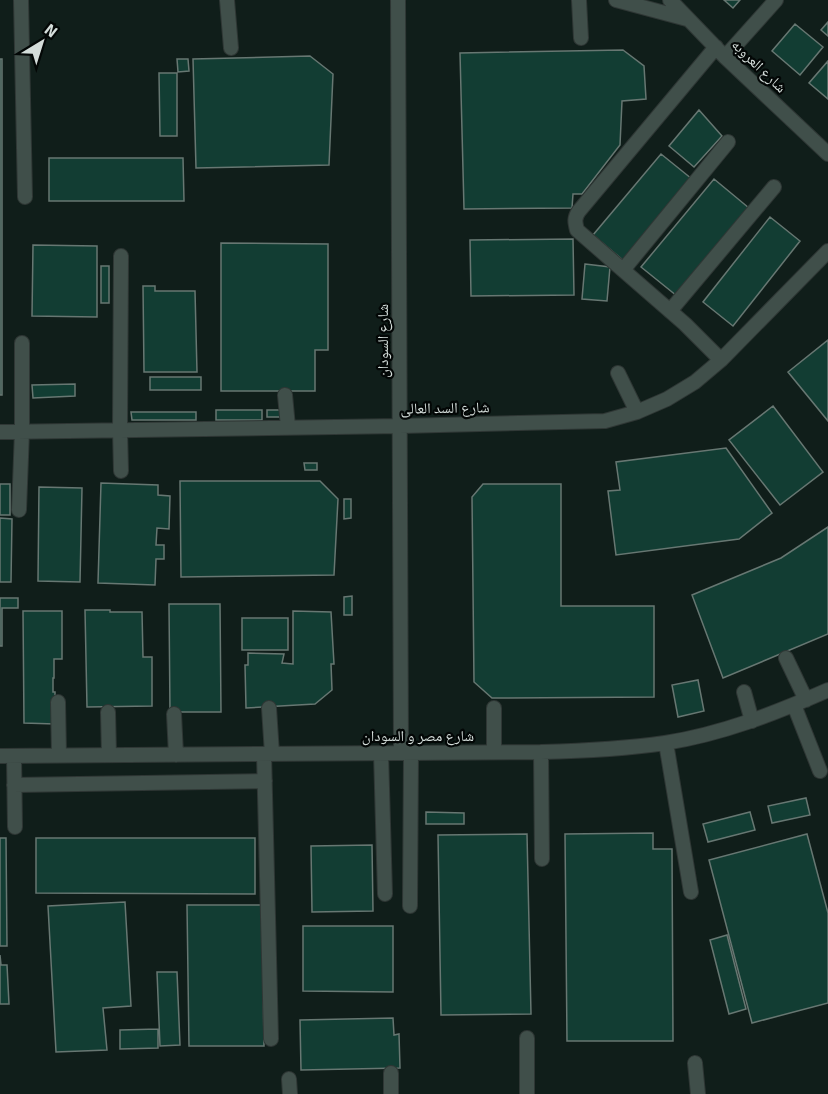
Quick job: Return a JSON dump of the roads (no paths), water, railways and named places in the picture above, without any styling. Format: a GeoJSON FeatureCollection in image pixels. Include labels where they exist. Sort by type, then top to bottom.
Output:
{"type":"FeatureCollection","features":[{"type":"Feature","properties":{"kind":"lane"},"geometry":{"type":"LineString","coordinates":[[21,0],[25,196]]}},
{"type":"Feature","properties":{"kind":"lane"},"geometry":{"type":"LineString","coordinates":[[226,0],[231,48]]}},
{"type":"Feature","properties":{"kind":"lane","name":"شارع السودان"},"geometry":{"type":"LineString","coordinates":[[398,0],[400,426],[410,906]]}},
{"type":"Feature","properties":{"kind":"lane"},"geometry":{"type":"LineString","coordinates":[[579,0],[581,39]]}},
{"type":"Feature","properties":{"kind":"lane"},"geometry":{"type":"LineString","coordinates":[[616,0],[690,19]]}},
{"type":"Feature","properties":{"kind":"lane","name":"شارع العروبه"},"geometry":{"type":"LineString","coordinates":[[670,0],[828,154]]}},
{"type":"Feature","properties":{"kind":"lane"},"geometry":{"type":"LineString","coordinates":[[721,360],[685,324],[577,230],[576,216],[721,52],[776,0]]}},
{"type":"Feature","properties":{"kind":"lane"},"geometry":{"type":"LineString","coordinates":[[622,270],[728,142]]}},
{"type":"Feature","properties":{"kind":"lane"},"geometry":{"type":"LineString","coordinates":[[670,311],[774,187]]}},
{"type":"Feature","properties":{"kind":"lane","name":"شارع السد العالى"},"geometry":{"type":"LineString","coordinates":[[0,432],[605,421],[637,412],[667,399],[695,381],[721,360],[828,251]]}},
{"type":"Feature","properties":{"kind":"lane"},"geometry":{"type":"LineString","coordinates":[[121,471],[122,256]]}},
{"type":"Feature","properties":{"kind":"lane"},"geometry":{"type":"LineString","coordinates":[[20,510],[22,343]]}},
{"type":"Feature","properties":{"kind":"lane"},"geometry":{"type":"LineString","coordinates":[[618,373],[637,412]]}},
{"type":"Feature","properties":{"kind":"lane"},"geometry":{"type":"LineString","coordinates":[[285,395],[288,427]]}},
{"type":"Feature","properties":{"kind":"lane"},"geometry":{"type":"LineString","coordinates":[[786,658],[820,771]]}},
{"type":"Feature","properties":{"kind":"lane","name":"شارع مصر و السودان"},"geometry":{"type":"LineString","coordinates":[[7,756],[604,750],[666,743],[710,733],[752,721],[828,690]]}},
{"type":"Feature","properties":{"kind":"lane"},"geometry":{"type":"LineString","coordinates":[[744,692],[752,721]]}},
{"type":"Feature","properties":{"kind":"lane"},"geometry":{"type":"LineString","coordinates":[[58,702],[59,755]]}},
{"type":"Feature","properties":{"kind":"lane"},"geometry":{"type":"LineString","coordinates":[[269,708],[265,781],[271,1039]]}},
{"type":"Feature","properties":{"kind":"lane"},"geometry":{"type":"LineString","coordinates":[[494,708],[494,752]]}},
{"type":"Feature","properties":{"kind":"lane"},"geometry":{"type":"LineString","coordinates":[[108,712],[109,755]]}},
{"type":"Feature","properties":{"kind":"lane"},"geometry":{"type":"LineString","coordinates":[[174,714],[176,754]]}},
{"type":"Feature","properties":{"kind":"lane"},"geometry":{"type":"LineString","coordinates":[[666,743],[691,892]]}},
{"type":"Feature","properties":{"kind":"lane"},"geometry":{"type":"LineString","coordinates":[[541,752],[542,858]]}},
{"type":"Feature","properties":{"kind":"lane"},"geometry":{"type":"LineString","coordinates":[[381,753],[385,894]]}},
{"type":"Feature","properties":{"kind":"lane"},"geometry":{"type":"LineString","coordinates":[[7,756],[14,785],[15,827]]}},
{"type":"Feature","properties":{"kind":"lane"},"geometry":{"type":"LineString","coordinates":[[14,785],[265,781]]}},
{"type":"Feature","properties":{"kind":"lane"},"geometry":{"type":"LineString","coordinates":[[527,1038],[527,1094]]}},
{"type":"Feature","properties":{"kind":"lane"},"geometry":{"type":"LineString","coordinates":[[695,1063],[698,1094]]}},
{"type":"Feature","properties":{"kind":"lane"},"geometry":{"type":"LineString","coordinates":[[391,1073],[391,1094]]}},
{"type":"Feature","properties":{"kind":"lane"},"geometry":{"type":"LineString","coordinates":[[289,1079],[290,1094]]}}]}
